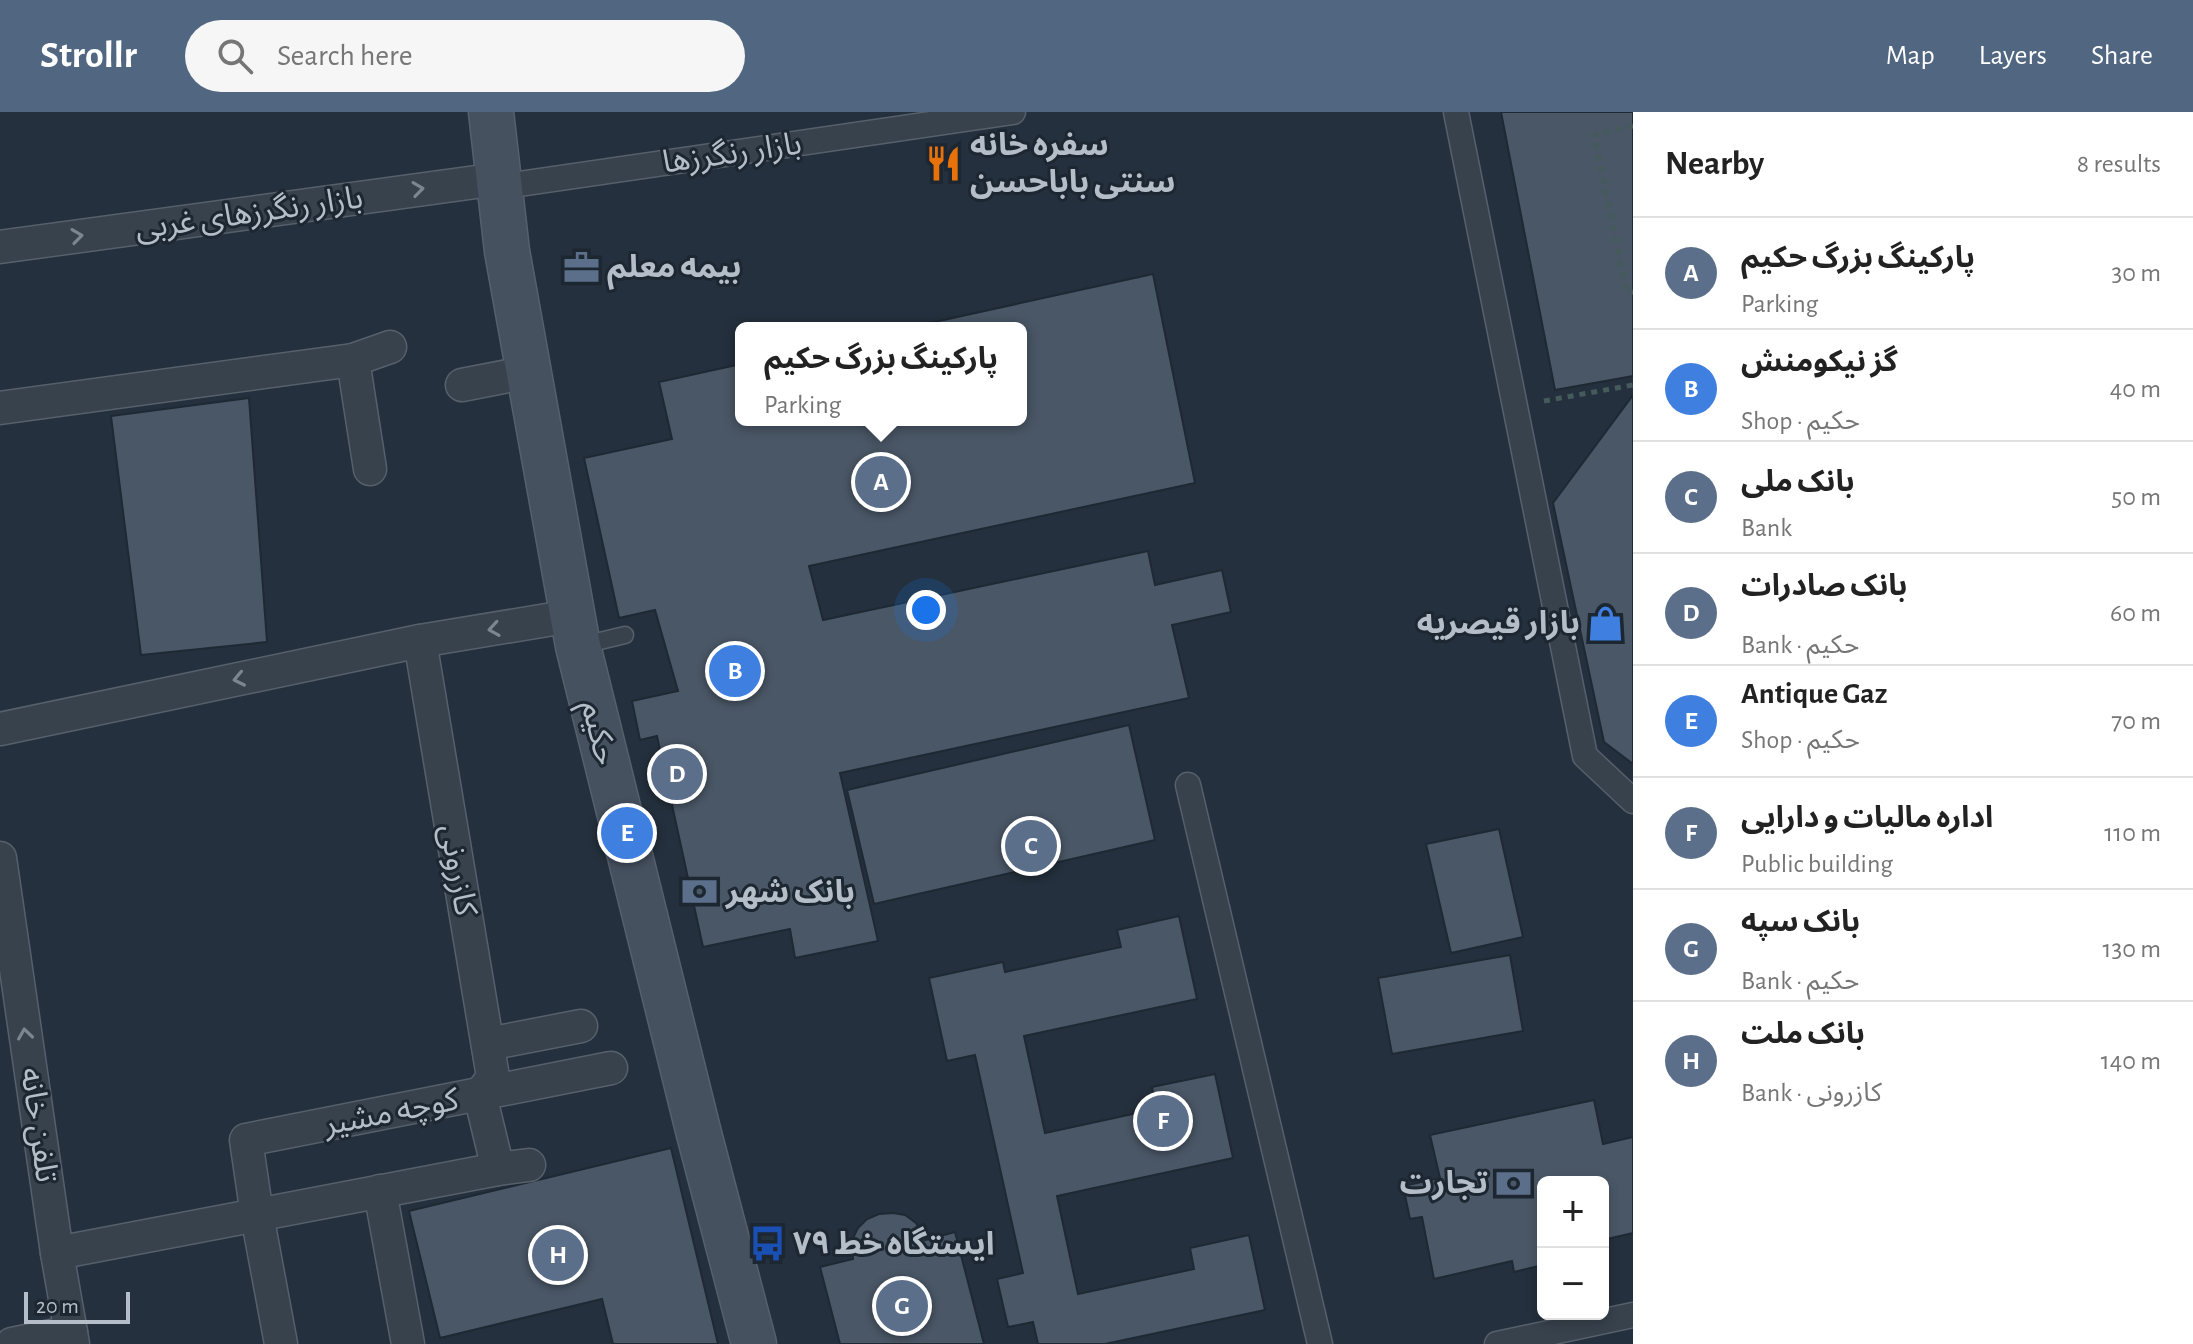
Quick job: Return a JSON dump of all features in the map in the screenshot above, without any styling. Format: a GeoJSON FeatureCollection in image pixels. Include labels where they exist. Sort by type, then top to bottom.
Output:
{"type":"FeatureCollection","features":[{"type":"Feature","properties":{"kind":"main road","name":"حکیم"},"geometry":{"type":"LineString","coordinates":[[491,112],[494,182],[507,251],[521,374],[564,621],[754,1344]]}},
{"type":"Feature","properties":{"kind":"street","name":"بازار رنگرزها"},"geometry":{"type":"LineString","coordinates":[[494,182],[1013,112]]}},
{"type":"Feature","properties":{"kind":"street"},"geometry":{"type":"LineString","coordinates":[[1456,112],[1585,756],[1633,801]]}},
{"type":"Feature","properties":{"kind":"street","name":"بازار رنگرزهای غربی"},"geometry":{"type":"LineString","coordinates":[[0,247],[494,182]]}},
{"type":"Feature","properties":{"kind":"street"},"geometry":{"type":"LineString","coordinates":[[0,408],[353,360],[390,347]]}},
{"type":"Feature","properties":{"kind":"street"},"geometry":{"type":"LineString","coordinates":[[353,360],[370,469]]}},
{"type":"Feature","properties":{"kind":"street"},"geometry":{"type":"LineString","coordinates":[[462,385],[521,374]]}},
{"type":"Feature","properties":{"kind":"street"},"geometry":{"type":"LineString","coordinates":[[0,729],[420,641],[564,621]]}},
{"type":"Feature","properties":{"kind":"street","name":"کازرونی"},"geometry":{"type":"LineString","coordinates":[[420,641],[493,1077],[480,1095]]}},
{"type":"Feature","properties":{"kind":"street"},"geometry":{"type":"LineString","coordinates":[[1188,785],[1320,1344]]}},
{"type":"Feature","properties":{"kind":"street","name":"تلفن خانه"},"geometry":{"type":"LineString","coordinates":[[0,858],[7,956],[72,1338]]}},
{"type":"Feature","properties":{"kind":"street"},"geometry":{"type":"LineString","coordinates":[[488,1044],[581,1026]]}},
{"type":"Feature","properties":{"kind":"street","name":"كوچه مشير"},"geometry":{"type":"LineString","coordinates":[[257,1215],[246,1140],[611,1068]]}},
{"type":"Feature","properties":{"kind":"street"},"geometry":{"type":"LineString","coordinates":[[480,1095],[498,1169]]}},
{"type":"Feature","properties":{"kind":"street"},"geometry":{"type":"LineString","coordinates":[[57,1253],[529,1165]]}},
{"type":"Feature","properties":{"kind":"street"},"geometry":{"type":"LineString","coordinates":[[380,1191],[408,1344]]}},
{"type":"Feature","properties":{"kind":"street"},"geometry":{"type":"LineString","coordinates":[[257,1215],[281,1344]]}},
{"type":"Feature","properties":{"kind":"street"},"geometry":{"type":"LineString","coordinates":[[1497,1344],[1633,1315]]}},
{"type":"Feature","properties":{"kind":"street"},"geometry":{"type":"LineString","coordinates":[[12,1344],[72,1338]]}},
{"type":"Feature","properties":{"kind":"lane","name":"حکیم"},"geometry":{"type":"LineString","coordinates":[[479,112],[494,182]]}},
{"type":"Feature","properties":{"kind":"lane","name":"حکیم"},"geometry":{"type":"LineString","coordinates":[[521,374],[543,543]]}},
{"type":"Feature","properties":{"kind":"lane","name":"حکیم"},"geometry":{"type":"LineString","coordinates":[[564,621],[739,1344]]}},
{"type":"Feature","properties":{"kind":"lane"},"geometry":{"type":"LineString","coordinates":[[564,621],[625,635]]}},
{"type":"Feature","properties":{"kind":"path"},"geometry":{"type":"LineString","coordinates":[[1633,126],[1594,135],[1627,293],[1633,292]]}},
{"type":"Feature","properties":{"kind":"path"},"geometry":{"type":"LineString","coordinates":[[1515,406],[1633,385]]}},
{"type":"Feature","properties":{"kind":"building"},"geometry":{"type":"Polygon","coordinates":[[[1501,112],[1633,112],[1633,376],[1555,390],[1501,112]]]}},
{"type":"Feature","properties":{"kind":"building"},"geometry":{"type":"Polygon","coordinates":[[[1153,274],[1195,483],[809,566],[823,620],[1148,551],[1155,585],[1222,570],[1231,612],[1172,625],[1189,698],[840,773],[878,941],[795,958],[790,929],[703,947],[657,736],[640,740],[632,701],[678,691],[655,610],[619,618],[584,458],[672,439],[659,382],[735,365],[735,426],[1027,426],[1027,322],[934,322],[1153,274]]]}},
{"type":"Feature","properties":{"kind":"building","name":"بازار قیصریه"},"geometry":{"type":"Polygon","coordinates":[[[1633,395],[1633,764],[1604,742],[1553,503],[1633,395]]]}},
{"type":"Feature","properties":{"kind":"building"},"geometry":{"type":"Polygon","coordinates":[[[249,398],[267,642],[141,655],[111,416],[249,398]]]}},
{"type":"Feature","properties":{"kind":"building"},"geometry":{"type":"Polygon","coordinates":[[[1129,725],[1155,840],[874,904],[847,790],[1129,725]]]}},
{"type":"Feature","properties":{"kind":"building"},"geometry":{"type":"Polygon","coordinates":[[[1499,829],[1523,937],[1451,953],[1426,844],[1499,829]]]}},
{"type":"Feature","properties":{"kind":"building"},"geometry":{"type":"Polygon","coordinates":[[[1179,916],[1197,999],[1024,1036],[1045,1133],[1156,1109],[1152,1087],[1215,1074],[1233,1158],[1057,1196],[1078,1294],[1194,1269],[1190,1248],[1249,1235],[1265,1310],[1105,1344],[1038,1344],[1033,1322],[1008,1327],[997,1279],[1023,1273],[975,1055],[947,1061],[929,978],[1003,962],[1005,972],[1121,947],[1117,930],[1179,916]]]}},
{"type":"Feature","properties":{"kind":"building"},"geometry":{"type":"Polygon","coordinates":[[[1510,955],[1523,1031],[1392,1054],[1378,978],[1510,955]]]}},
{"type":"Feature","properties":{"kind":"building"},"geometry":{"type":"Polygon","coordinates":[[[1594,1100],[1603,1144],[1633,1137],[1633,1233],[1609,1239],[1609,1176],[1537,1176],[1537,1266],[1514,1272],[1512,1261],[1434,1279],[1422,1217],[1410,1219],[1403,1186],[1440,1178],[1430,1135],[1594,1100]]]}},
{"type":"Feature","properties":{"kind":"building"},"geometry":{"type":"Polygon","coordinates":[[[671,1148],[718,1344],[613,1344],[602,1299],[440,1338],[409,1211],[671,1148]]]}},
{"type":"Feature","properties":{"kind":"building"},"geometry":{"type":"Polygon","coordinates":[[[893,1213],[905,1215],[916,1223],[925,1240],[955,1232],[984,1344],[840,1344],[820,1267],[853,1259],[852,1240],[858,1228],[867,1219],[893,1213]]]}},
{"type":"Feature","properties":{"kind":"place","name":"سفره خانه سنتی باباحسن"},"geometry":{"type":"Point","coordinates":[944,163]}},
{"type":"Feature","properties":{"kind":"place","name":"بیمه معلم"},"geometry":{"type":"Point","coordinates":[581,267]}},
{"type":"Feature","properties":{"kind":"place","name":"پارکینگ بزرگ حکیم"},"geometry":{"type":"Point","coordinates":[881,482]}},
{"type":"Feature","properties":{"kind":"place","name":"بازار قیصریه"},"geometry":{"type":"Point","coordinates":[1606,623]}},
{"type":"Feature","properties":{"kind":"place","name":"گز نیکومنش"},"geometry":{"type":"Point","coordinates":[735,671]}},
{"type":"Feature","properties":{"kind":"place","name":"بانک صادرات"},"geometry":{"type":"Point","coordinates":[677,774]}},
{"type":"Feature","properties":{"kind":"place","name":"Antique Gaz"},"geometry":{"type":"Point","coordinates":[627,833]}},
{"type":"Feature","properties":{"kind":"place","name":"بانک ملی"},"geometry":{"type":"Point","coordinates":[1031,846]}},
{"type":"Feature","properties":{"kind":"place","name":"بانک شهر"},"geometry":{"type":"Point","coordinates":[700,892]}},
{"type":"Feature","properties":{"kind":"place","name":"اداره مالیات و دارایی"},"geometry":{"type":"Point","coordinates":[1163,1121]}},
{"type":"Feature","properties":{"kind":"place","name":"تجارت"},"geometry":{"type":"Point","coordinates":[1514,1183]}},
{"type":"Feature","properties":{"kind":"place","name":"ایستگاه خط ۷۹"},"geometry":{"type":"Point","coordinates":[767,1244]}},
{"type":"Feature","properties":{"kind":"place","name":"بانک ملت"},"geometry":{"type":"Point","coordinates":[558,1255]}},
{"type":"Feature","properties":{"kind":"place","name":"بانک سپه"},"geometry":{"type":"Point","coordinates":[902,1306]}}]}
